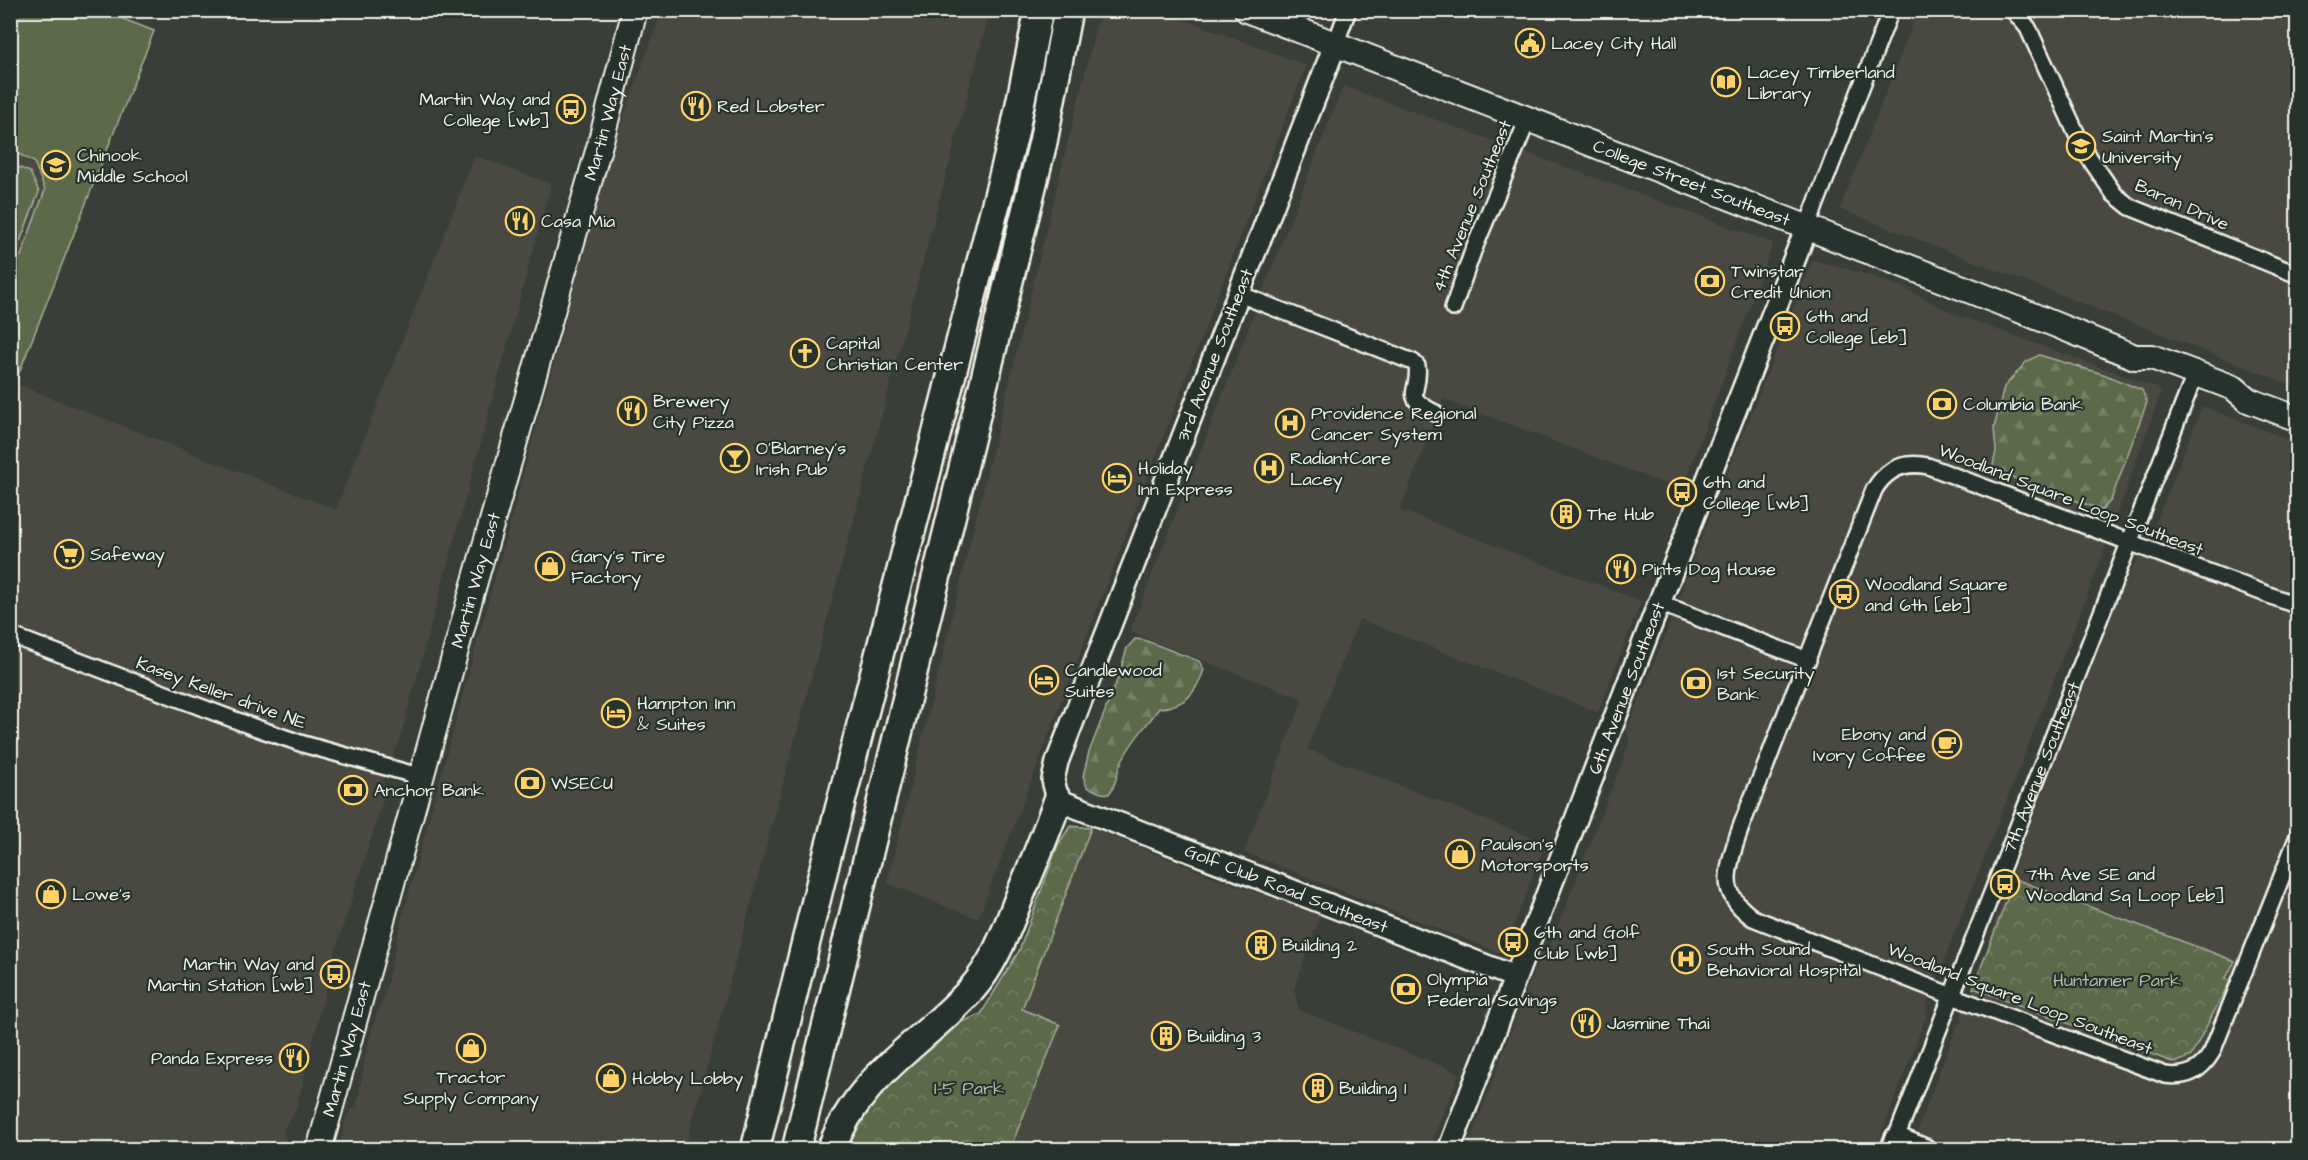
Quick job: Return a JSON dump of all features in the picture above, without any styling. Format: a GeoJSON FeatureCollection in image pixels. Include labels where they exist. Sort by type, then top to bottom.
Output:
{"type":"FeatureCollection","features":[{"type":"Feature","properties":{"kind":"highway"},"geometry":{"type":"LineString","coordinates":[[755,1149],[826,860],[1014,134],[1039,10]]}},
{"type":"Feature","properties":{"kind":"highway"},"geometry":{"type":"LineString","coordinates":[[796,1149],[1043,142],[1068,10]]}},
{"type":"Feature","properties":{"kind":"highway"},"geometry":{"type":"LineString","coordinates":[[831,1149],[854,1105],[880,1072],[949,1012],[971,990],[988,968],[1005,936],[1058,800]]}},
{"type":"Feature","properties":{"kind":"highway"},"geometry":{"type":"LineString","coordinates":[[743,1149],[826,860]]}},
{"type":"Feature","properties":{"kind":"main road","name":"Martin Way East"},"geometry":{"type":"LineString","coordinates":[[319,1149],[635,10]]}},
{"type":"Feature","properties":{"kind":"main road"},"geometry":{"type":"LineString","coordinates":[[624,54],[651,10]]}},
{"type":"Feature","properties":{"kind":"main road","name":"College Street Southeast"},"geometry":{"type":"LineString","coordinates":[[1247,10],[2135,357],[2152,357],[2234,388],[2248,399],[2298,419]]}},
{"type":"Feature","properties":{"kind":"main road","name":"College Street Southeast"},"geometry":{"type":"LineString","coordinates":[[2135,357],[2146,369],[2229,400],[2248,399]]}},
{"type":"Feature","properties":{"kind":"street"},"geometry":{"type":"LineString","coordinates":[[1335,45],[1348,10]]}},
{"type":"Feature","properties":{"kind":"street"},"geometry":{"type":"LineString","coordinates":[[1807,227],[1891,10]]}},
{"type":"Feature","properties":{"kind":"street","name":"Baran Drive"},"geometry":{"type":"LineString","coordinates":[[2013,10],[2028,27],[2084,150],[2114,194],[2130,207],[2298,275]]}},
{"type":"Feature","properties":{"kind":"street","name":"3rd Avenue Southeast"},"geometry":{"type":"LineString","coordinates":[[1058,800],[1053,780],[1057,762],[1335,45]]}},
{"type":"Feature","properties":{"kind":"street","name":"4th Avenue Southeast"},"geometry":{"type":"LineString","coordinates":[[1453,308],[1473,251],[1528,119]]}},
{"type":"Feature","properties":{"kind":"street","name":"6th Avenue Southeast"},"geometry":{"type":"LineString","coordinates":[[1449,1149],[1659,603],[1807,227]]}},
{"type":"Feature","properties":{"kind":"street"},"geometry":{"type":"LineString","coordinates":[[1239,294],[1413,362],[1417,366],[1419,376],[1414,388],[1415,399],[1422,406],[1436,413]]}},
{"type":"Feature","properties":{"kind":"street","name":"7th Avenue Southeast"},"geometry":{"type":"LineString","coordinates":[[1894,1144],[2191,385]]}},
{"type":"Feature","properties":{"kind":"street","name":"Woodland Square Loop Southeast"},"geometry":{"type":"LineString","coordinates":[[2298,606],[1928,466],[1915,463],[1900,466],[1881,479],[1874,490],[1730,861],[1728,880],[1731,894],[1743,911],[1753,918],[1952,996],[2165,1075],[2176,1077],[2191,1074],[2207,1062],[2298,836]]}},
{"type":"Feature","properties":{"kind":"street"},"geometry":{"type":"LineString","coordinates":[[1659,603],[1808,660]]}},
{"type":"Feature","properties":{"kind":"street","name":"Kasey Keller drive NE"},"geometry":{"type":"LineString","coordinates":[[10,635],[303,744],[422,777]]}},
{"type":"Feature","properties":{"kind":"street","name":"Golf Club Road Southeast"},"geometry":{"type":"LineString","coordinates":[[1058,800],[1515,977]]}},
{"type":"Feature","properties":{"kind":"street"},"geometry":{"type":"LineString","coordinates":[[1894,1144],[1925,1149]]}},
{"type":"Feature","properties":{"kind":"shaded area"},"geometry":{"type":"Polygon","coordinates":[[[10,11],[154,31],[16,384],[336,510],[475,156],[551,184],[399,742],[383,781],[385,794],[334,955],[296,1110],[283,1129],[285,1140],[283,1149],[11,1149],[10,11]]]}},
{"type":"Feature","properties":{"kind":"shaded area"},"geometry":{"type":"Polygon","coordinates":[[[662,11],[990,11],[685,1149],[338,1149],[347,1116],[357,1107],[374,1023],[384,997],[402,918],[612,150],[662,11]]]}},
{"type":"Feature","properties":{"kind":"shaded area"},"geometry":{"type":"Polygon","coordinates":[[[1100,11],[1161,11],[1306,65],[978,919],[887,883],[1100,11]]]}},
{"type":"Feature","properties":{"kind":"shaded area","name":"Saint Martin's University"},"geometry":{"type":"Polygon","coordinates":[[[1918,11],[2297,11],[2297,387],[1840,209],[1918,11]]]}},
{"type":"Feature","properties":{"kind":"shaded area"},"geometry":{"type":"Polygon","coordinates":[[[1343,86],[1773,243],[1682,490],[1443,399],[1400,510],[1641,601],[1598,712],[1359,619],[1307,749],[1545,843],[1503,954],[1244,852],[1303,699],[1130,632],[1343,86]]]}},
{"type":"Feature","properties":{"kind":"shaded area"},"geometry":{"type":"Polygon","coordinates":[[[1813,260],[1855,271],[1901,287],[1959,316],[2158,388],[2161,392],[2098,567],[1926,1006],[1926,1016],[1876,1149],[1467,1150],[1540,954],[1550,946],[1630,742],[1627,730],[1813,260]]]}},
{"type":"Feature","properties":{"kind":"shaded area"},"geometry":{"type":"Polygon","coordinates":[[[2202,407],[2297,443],[2297,1149],[1959,1150],[1917,1132],[1957,1026],[1962,1021],[1961,1016],[1973,988],[2011,875],[2127,578],[2151,534],[2202,407]]]}},
{"type":"Feature","properties":{"kind":"shaded area"},"geometry":{"type":"Polygon","coordinates":[[[1091,828],[1221,880],[1320,915],[1294,989],[1299,1010],[1459,1073],[1429,1149],[1010,1150],[1060,1025],[1022,1009],[1091,828]]]}},
{"type":"Feature","properties":{"kind":"green space","name":"Chinook Middle School"},"geometry":{"type":"Polygon","coordinates":[[[11,10],[103,11],[154,31],[11,393],[11,164],[30,172],[39,192],[12,262],[21,256],[45,190],[34,162],[11,150],[11,10]]]}},
{"type":"Feature","properties":{"kind":"green space"},"geometry":{"type":"Polygon","coordinates":[[[2039,355],[2103,374],[2142,390],[2147,402],[2111,500],[2102,510],[1992,470],[1996,451],[1994,428],[2004,387],[2026,362],[2039,355]]]}},
{"type":"Feature","properties":{"kind":"green space"},"geometry":{"type":"Polygon","coordinates":[[[1135,639],[1144,640],[1199,661],[1204,670],[1197,686],[1188,698],[1176,705],[1159,708],[1125,755],[1112,790],[1109,794],[1101,793],[1087,787],[1083,776],[1089,752],[1118,678],[1127,648],[1135,639]]]}},
{"type":"Feature","properties":{"kind":"green space","name":"I-5 Park"},"geometry":{"type":"Polygon","coordinates":[[[1070,826],[1091,828],[1022,1009],[1060,1025],[1010,1149],[844,1150],[854,1128],[872,1103],[904,1069],[950,1027],[981,1014],[1019,951],[1058,845],[1070,826]]]}},
{"type":"Feature","properties":{"kind":"green space","name":"Huntamer Park"},"geometry":{"type":"Polygon","coordinates":[[[2015,879],[2235,961],[2226,978],[2230,981],[2191,1056],[2175,1063],[1973,988],[2015,879]]]}},
{"type":"Feature","properties":{"kind":"place","name":"Lacey City Hall"},"geometry":{"type":"Point","coordinates":[1530,43]}},
{"type":"Feature","properties":{"kind":"place","name":"Lacey Timberland Library"},"geometry":{"type":"Point","coordinates":[1726,82]}},
{"type":"Feature","properties":{"kind":"place","name":"Red Lobster"},"geometry":{"type":"Point","coordinates":[696,106]}},
{"type":"Feature","properties":{"kind":"place","name":"Martin Way and College [wb]"},"geometry":{"type":"Point","coordinates":[571,109]}},
{"type":"Feature","properties":{"kind":"place","name":"Saint Martin's University"},"geometry":{"type":"Point","coordinates":[2081,146]}},
{"type":"Feature","properties":{"kind":"place","name":"Chinook Middle School"},"geometry":{"type":"Point","coordinates":[56,165]}},
{"type":"Feature","properties":{"kind":"place","name":"Casa Mia"},"geometry":{"type":"Point","coordinates":[520,221]}},
{"type":"Feature","properties":{"kind":"place","name":"Twinstar Credit Union"},"geometry":{"type":"Point","coordinates":[1710,281]}},
{"type":"Feature","properties":{"kind":"place","name":"6th and College [eb]"},"geometry":{"type":"Point","coordinates":[1785,326]}},
{"type":"Feature","properties":{"kind":"place","name":"Capital Christian Center"},"geometry":{"type":"Point","coordinates":[805,353]}},
{"type":"Feature","properties":{"kind":"place","name":"Columbia Bank"},"geometry":{"type":"Point","coordinates":[1942,404]}},
{"type":"Feature","properties":{"kind":"place","name":"Brewery City Pizza"},"geometry":{"type":"Point","coordinates":[632,411]}},
{"type":"Feature","properties":{"kind":"place","name":"Providence Regional Cancer System"},"geometry":{"type":"Point","coordinates":[1290,423]}},
{"type":"Feature","properties":{"kind":"place","name":"O'Blarney's Irish Pub"},"geometry":{"type":"Point","coordinates":[735,458]}},
{"type":"Feature","properties":{"kind":"place","name":"RadiantCare Lacey"},"geometry":{"type":"Point","coordinates":[1269,468]}},
{"type":"Feature","properties":{"kind":"place","name":"Holiday Inn Express"},"geometry":{"type":"Point","coordinates":[1117,478]}},
{"type":"Feature","properties":{"kind":"place","name":"6th and College [wb]"},"geometry":{"type":"Point","coordinates":[1682,492]}},
{"type":"Feature","properties":{"kind":"place","name":"The Hub"},"geometry":{"type":"Point","coordinates":[1566,514]}},
{"type":"Feature","properties":{"kind":"place","name":"Safeway"},"geometry":{"type":"Point","coordinates":[69,554]}},
{"type":"Feature","properties":{"kind":"place","name":"Gary's Tire Factory"},"geometry":{"type":"Point","coordinates":[550,566]}},
{"type":"Feature","properties":{"kind":"place","name":"Pints Dog House"},"geometry":{"type":"Point","coordinates":[1621,569]}},
{"type":"Feature","properties":{"kind":"place","name":"Woodland Square and 6th [eb]"},"geometry":{"type":"Point","coordinates":[1844,594]}},
{"type":"Feature","properties":{"kind":"place","name":"Candlewood Suites"},"geometry":{"type":"Point","coordinates":[1044,680]}},
{"type":"Feature","properties":{"kind":"place","name":"1st Security Bank"},"geometry":{"type":"Point","coordinates":[1696,683]}},
{"type":"Feature","properties":{"kind":"place","name":"Hampton Inn & Suites"},"geometry":{"type":"Point","coordinates":[616,713]}},
{"type":"Feature","properties":{"kind":"place","name":"Ebony and Ivory Coffee"},"geometry":{"type":"Point","coordinates":[1947,744]}},
{"type":"Feature","properties":{"kind":"place","name":"WSECU"},"geometry":{"type":"Point","coordinates":[530,783]}},
{"type":"Feature","properties":{"kind":"place","name":"Anchor Bank"},"geometry":{"type":"Point","coordinates":[353,790]}},
{"type":"Feature","properties":{"kind":"place","name":"Paulson's Motorsports"},"geometry":{"type":"Point","coordinates":[1460,854]}},
{"type":"Feature","properties":{"kind":"place","name":"7th Ave SE and Woodland Sq Loop [eb]"},"geometry":{"type":"Point","coordinates":[2005,884]}},
{"type":"Feature","properties":{"kind":"place","name":"Lowe's"},"geometry":{"type":"Point","coordinates":[51,894]}},
{"type":"Feature","properties":{"kind":"place","name":"6th and Golf Club [wb]"},"geometry":{"type":"Point","coordinates":[1513,942]}},
{"type":"Feature","properties":{"kind":"place","name":"Building 2"},"geometry":{"type":"Point","coordinates":[1261,945]}},
{"type":"Feature","properties":{"kind":"place","name":"South Sound Behavioral Hospital"},"geometry":{"type":"Point","coordinates":[1686,959]}},
{"type":"Feature","properties":{"kind":"place","name":"Martin Way and Martin Station [wb]"},"geometry":{"type":"Point","coordinates":[335,974]}},
{"type":"Feature","properties":{"kind":"place","name":"Olympia Federal Savings"},"geometry":{"type":"Point","coordinates":[1406,989]}},
{"type":"Feature","properties":{"kind":"place","name":"Jasmine Thai"},"geometry":{"type":"Point","coordinates":[1586,1023]}},
{"type":"Feature","properties":{"kind":"place","name":"Building 3"},"geometry":{"type":"Point","coordinates":[1166,1036]}},
{"type":"Feature","properties":{"kind":"place","name":"Tractor Supply Company"},"geometry":{"type":"Point","coordinates":[471,1048]}},
{"type":"Feature","properties":{"kind":"place","name":"Panda Express"},"geometry":{"type":"Point","coordinates":[294,1058]}},
{"type":"Feature","properties":{"kind":"place","name":"Hobby Lobby"},"geometry":{"type":"Point","coordinates":[611,1078]}},
{"type":"Feature","properties":{"kind":"place","name":"Building 1"},"geometry":{"type":"Point","coordinates":[1318,1088]}}]}
